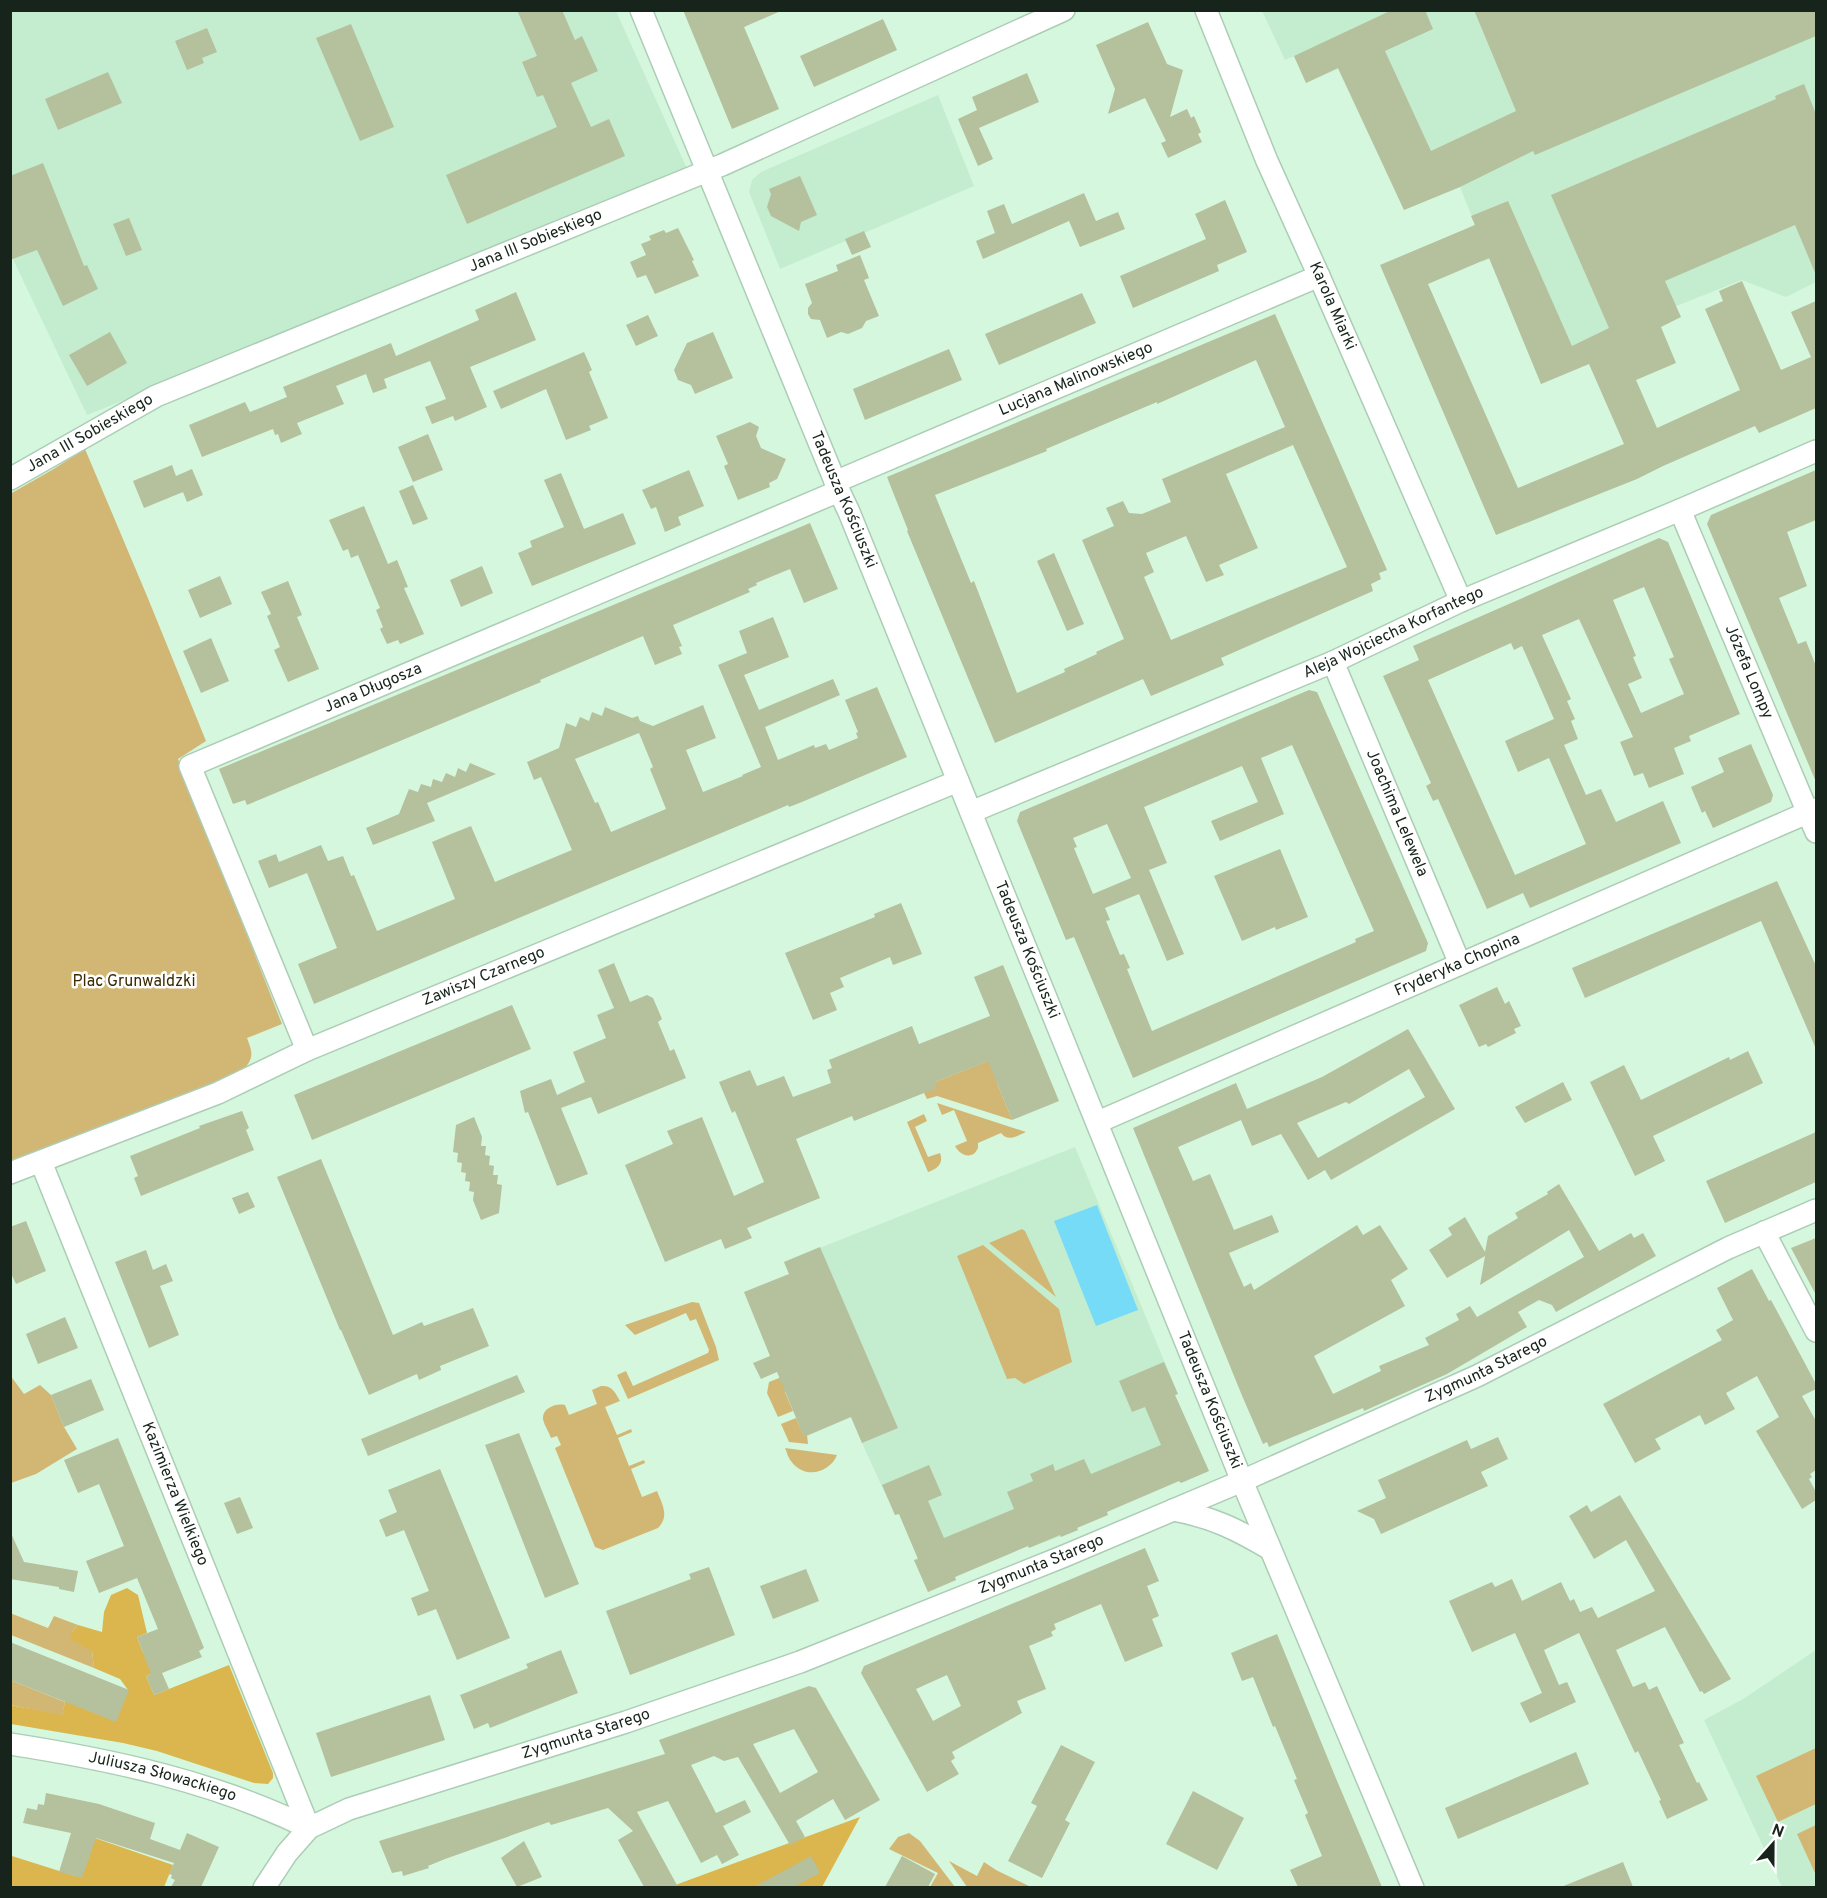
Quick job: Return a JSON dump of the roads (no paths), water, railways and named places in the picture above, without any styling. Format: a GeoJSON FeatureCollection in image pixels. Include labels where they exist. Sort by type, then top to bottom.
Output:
{"type":"FeatureCollection","features":[{"type":"Feature","properties":{"kind":"street","name":"Tadeusza Kościuszki"},"geometry":{"type":"LineString","coordinates":[[641,10],[849,512],[1242,1481],[1413,1887]]}},
{"type":"Feature","properties":{"kind":"street","name":"Karola Miarki"},"geometry":{"type":"LineString","coordinates":[[1206,10],[1267,162],[1461,601]]}},
{"type":"Feature","properties":{"kind":"street","name":"Jana III Sobieskiego"},"geometry":{"type":"LineString","coordinates":[[10,479],[156,396],[707,171],[1060,11]]}},
{"type":"Feature","properties":{"kind":"street","name":"Lucjana Malinowskiego"},"geometry":{"type":"LineString","coordinates":[[837,487],[1319,276]]}},
{"type":"Feature","properties":{"kind":"street","name":"Aleja Wojciecha Korfantego"},"geometry":{"type":"LineString","coordinates":[[971,812],[1333,662],[1461,601],[1816,451]]}},
{"type":"Feature","properties":{"kind":"street","name":"Jana Długosza"},"geometry":{"type":"LineString","coordinates":[[307,1050],[190,765],[837,487]]}},
{"type":"Feature","properties":{"kind":"street","name":"Józefa Lompy"},"geometry":{"type":"LineString","coordinates":[[1680,510],[1813,811],[1816,832]]}},
{"type":"Feature","properties":{"kind":"street","name":"Joachima Lelewela"},"geometry":{"type":"LineString","coordinates":[[1333,662],[1460,964]]}},
{"type":"Feature","properties":{"kind":"street","name":"Zawiszy Czarnego"},"geometry":{"type":"LineString","coordinates":[[10,1173],[218,1093],[307,1050],[958,781]]}},
{"type":"Feature","properties":{"kind":"street","name":"Fryderyka Chopina"},"geometry":{"type":"LineString","coordinates":[[1098,1122],[1813,811]]}},
{"type":"Feature","properties":{"kind":"street","name":"Kazimierza Wielkiego"},"geometry":{"type":"LineString","coordinates":[[41,1162],[309,1828]]}},
{"type":"Feature","properties":{"kind":"street","name":"Zygmunta Starego"},"geometry":{"type":"LineString","coordinates":[[264,1887],[287,1853],[309,1828],[349,1809],[626,1722],[824,1654],[1062,1557],[1242,1481],[1477,1376],[1718,1252],[1816,1210]]}},
{"type":"Feature","properties":{"kind":"street"},"geometry":{"type":"LineString","coordinates":[[1764,1232],[1816,1331]]}},
{"type":"Feature","properties":{"kind":"street"},"geometry":{"type":"LineString","coordinates":[[1173,1510],[1209,1517],[1237,1529],[1270,1549]]}},
{"type":"Feature","properties":{"kind":"street","name":"Juliusza Słowackiego"},"geometry":{"type":"LineString","coordinates":[[10,1744],[90,1756],[169,1775],[259,1805],[309,1828]]}},
{"type":"Feature","properties":{"kind":"water"},"geometry":{"type":"Polygon","coordinates":[[[1097,1205],[1138,1310],[1096,1326],[1054,1221],[1097,1205]]]}},
{"type":"Feature","properties":{"kind":"park label","name":"Plac Grunwaldzki"},"geometry":{"type":"Point","coordinates":[134,982]}}]}
